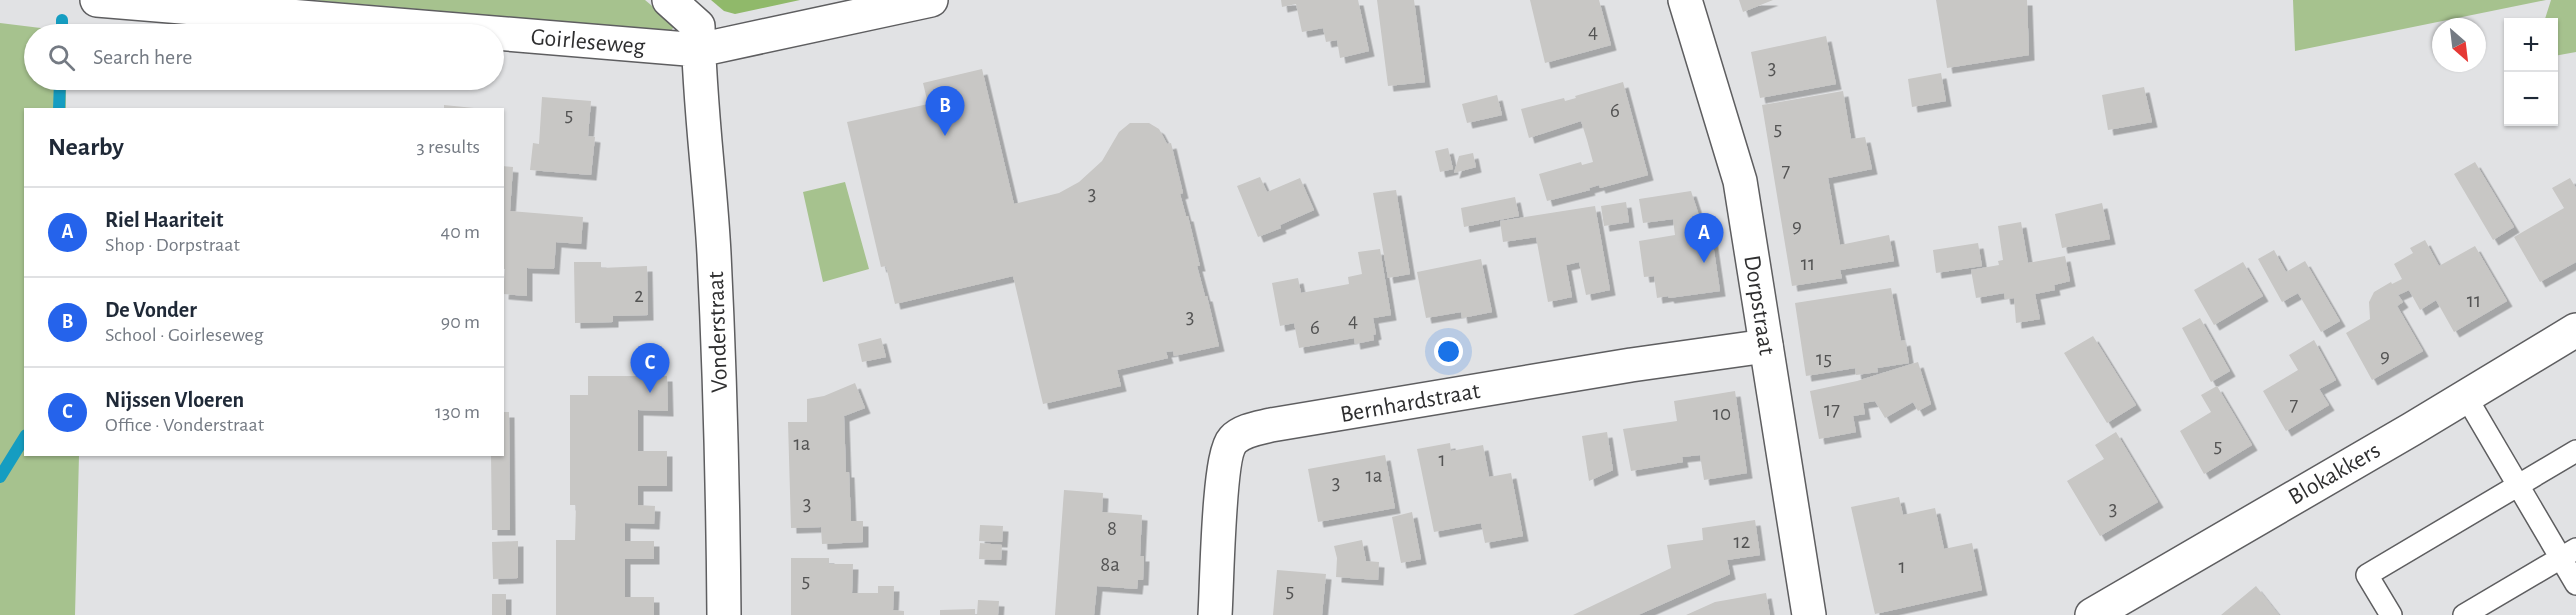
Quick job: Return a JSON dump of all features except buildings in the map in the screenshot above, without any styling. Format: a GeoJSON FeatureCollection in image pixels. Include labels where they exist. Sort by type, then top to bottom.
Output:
{"type":"FeatureCollection","features":[{"type":"Feature","properties":{"kind":"street","name":"Goirleseweg"},"geometry":{"type":"LineString","coordinates":[[97,0],[169,3],[406,24]]}},
{"type":"Feature","properties":{"kind":"street","name":"Vonderstraat"},"geometry":{"type":"LineString","coordinates":[[669,0],[699,26],[715,274],[723,479],[724,615]]}},
{"type":"Feature","properties":{"kind":"street","name":"Goirleseweg"},"geometry":{"type":"LineString","coordinates":[[504,33],[699,50],[931,0]]}},
{"type":"Feature","properties":{"kind":"street","name":"Dorpstraat"},"geometry":{"type":"LineString","coordinates":[[1685,0],[1740,181],[1809,615]]}},
{"type":"Feature","properties":{"kind":"street","name":"Blokakkers"},"geometry":{"type":"LineString","coordinates":[[2092,615],[2412,429],[2576,330]]}},
{"type":"Feature","properties":{"kind":"street","name":"Bernhardstraat"},"geometry":{"type":"LineString","coordinates":[[1215,613],[1218,531],[1226,454],[1232,440],[1244,432],[1271,425],[1478,390],[1766,346]]}},
{"type":"Feature","properties":{"kind":"lane"},"geometry":{"type":"LineString","coordinates":[[2465,395],[2518,486],[2568,553],[2576,584]]}},
{"type":"Feature","properties":{"kind":"lane"},"geometry":{"type":"LineString","coordinates":[[2391,615],[2367,575],[2576,452]]}},
{"type":"Feature","properties":{"kind":"lane"},"geometry":{"type":"LineString","coordinates":[[2464,615],[2568,553]]}},
{"type":"Feature","properties":{"kind":"green space"},"geometry":{"type":"Polygon","coordinates":[[[312,0],[645,0],[675,25],[671,31],[312,0]]]}},
{"type":"Feature","properties":{"kind":"green space"},"geometry":{"type":"Polygon","coordinates":[[[711,0],[800,0],[735,14],[724,11],[711,0]]]}},
{"type":"Feature","properties":{"kind":"green space"},"geometry":{"type":"Polygon","coordinates":[[[2293,0],[2546,0],[2457,18],[2432,18],[2432,23],[2295,51],[2293,0]]]}},
{"type":"Feature","properties":{"kind":"green space"},"geometry":{"type":"Polygon","coordinates":[[[2551,0],[2576,0],[2576,52],[2558,55],[2558,18],[2545,18],[2551,0]]]}},
{"type":"Feature","properties":{"kind":"green space"},"geometry":{"type":"Polygon","coordinates":[[[0,23],[24,26],[24,90],[66,90],[66,108],[24,108],[24,456],[79,456],[75,615],[0,615],[0,23]]]}},
{"type":"Feature","properties":{"kind":"green space"},"geometry":{"type":"Polygon","coordinates":[[[845,182],[869,269],[823,282],[803,192],[845,182]]]}},
{"type":"Feature","properties":{"kind":"waterway"},"geometry":{"type":"LineString","coordinates":[[59,108],[60,90]]}},
{"type":"Feature","properties":{"kind":"waterway"},"geometry":{"type":"LineString","coordinates":[[0,477],[24,438]]}},
{"type":"Feature","properties":{"kind":"place","name":"De Vonder"},"geometry":{"type":"Point","coordinates":[945,136]}},
{"type":"Feature","properties":{"kind":"place","name":"Riel Haariteit"},"geometry":{"type":"Point","coordinates":[1704,263]}},
{"type":"Feature","properties":{"kind":"place","name":"Nijssen Vloeren"},"geometry":{"type":"Point","coordinates":[650,393]}}]}
